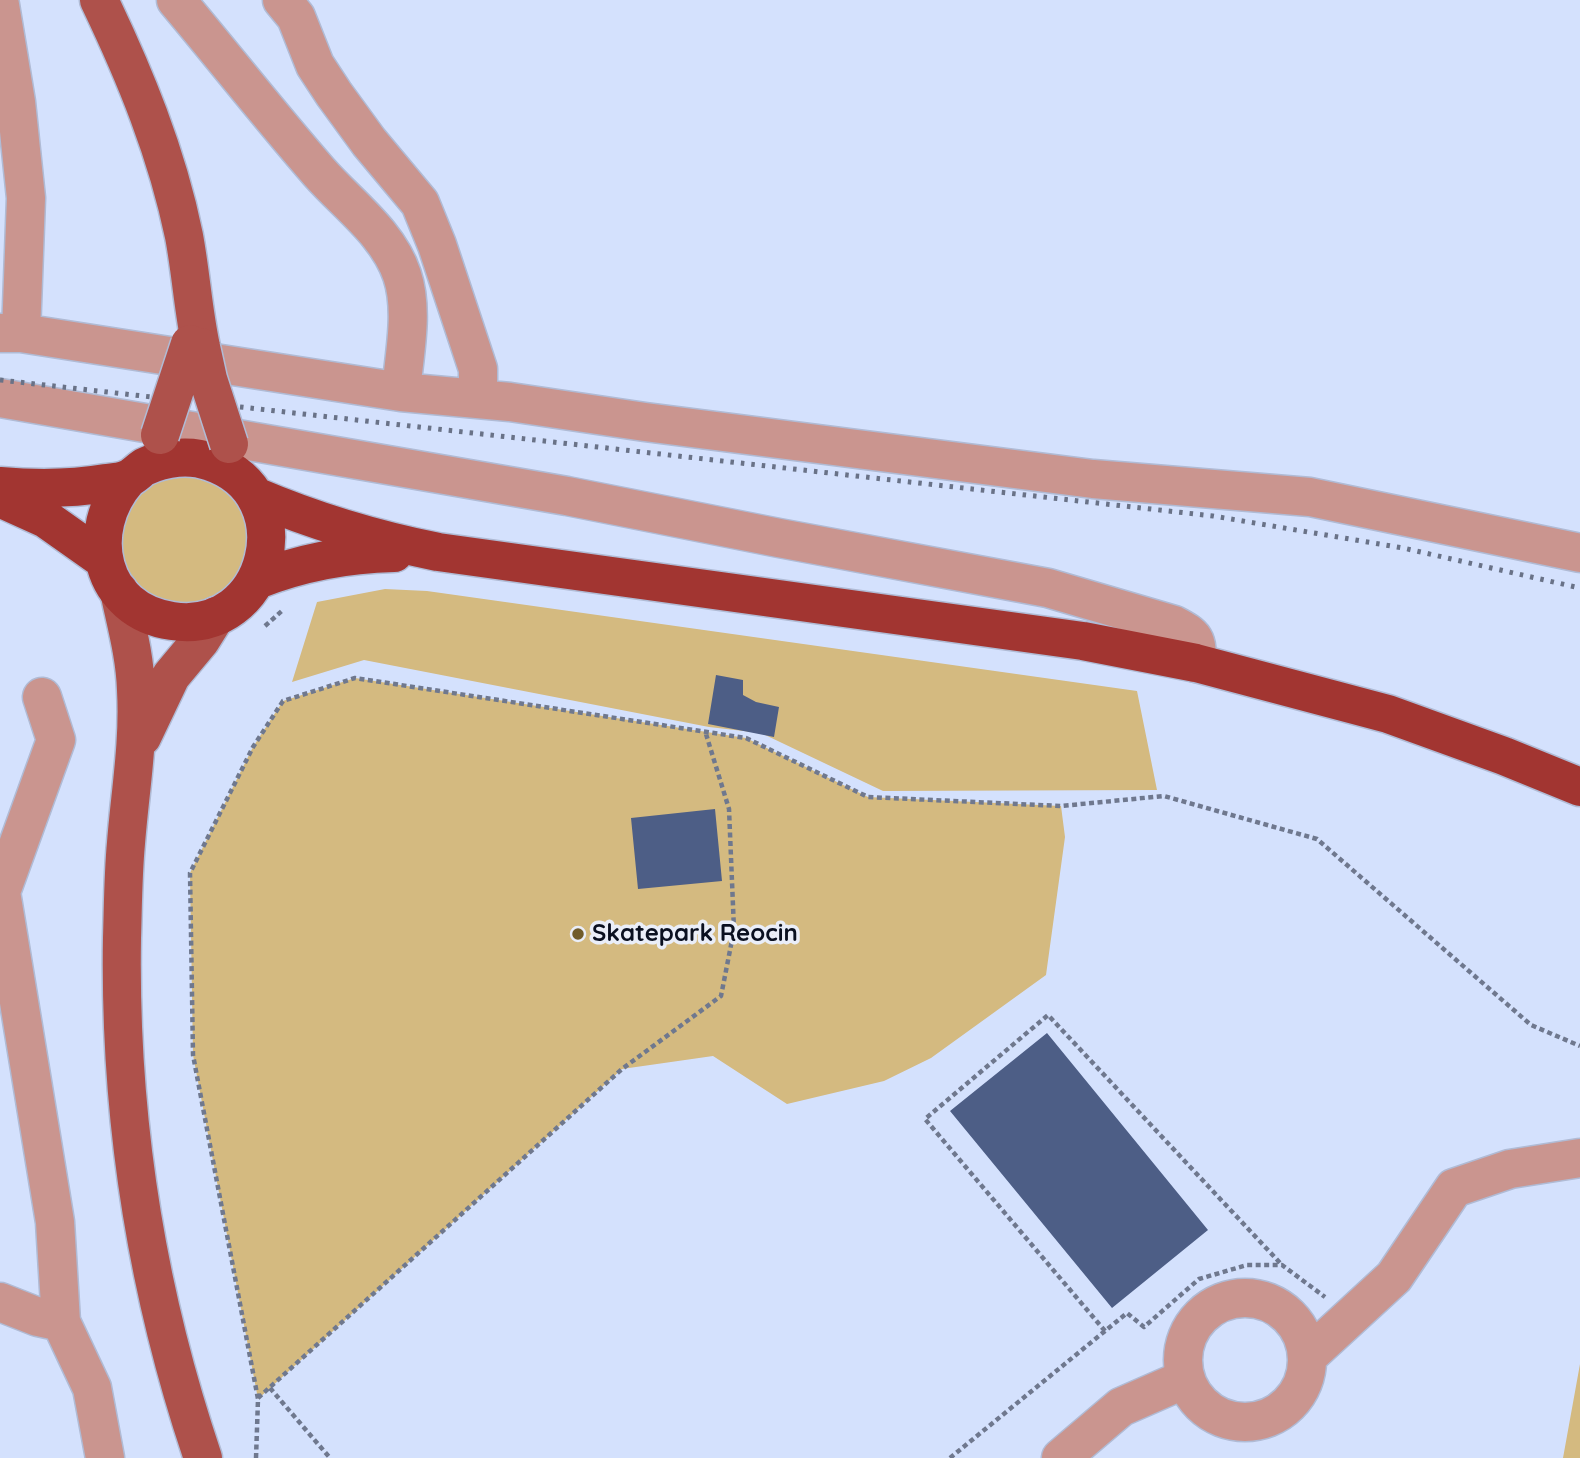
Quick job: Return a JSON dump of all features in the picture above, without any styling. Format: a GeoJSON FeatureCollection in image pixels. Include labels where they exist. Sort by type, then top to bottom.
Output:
{"type":"FeatureCollection","features":[{"type":"Feature","properties":{"kind":"highway"},"geometry":{"type":"LineString","coordinates":[[0,486],[57,488],[146,460],[195,458],[223,467],[248,488],[302,516],[352,533],[438,552],[1083,641],[1196,663],[1388,714],[1580,787]]}},
{"type":"Feature","properties":{"kind":"highway"},"geometry":{"type":"LineString","coordinates":[[111,576],[102,531],[105,516],[118,490],[146,460]]}},
{"type":"Feature","properties":{"kind":"highway"},"geometry":{"type":"LineString","coordinates":[[0,498],[46,519],[111,576],[147,613],[163,620],[181,623],[216,617],[240,602],[257,580],[263,567],[267,538],[261,509],[248,488]]}},
{"type":"Feature","properties":{"kind":"highway"},"geometry":{"type":"LineString","coordinates":[[257,580],[281,571],[333,559],[385,553],[438,552]]}},
{"type":"Feature","properties":{"kind":"main road"},"geometry":{"type":"LineString","coordinates":[[99,0],[128,61],[162,153],[184,235],[194,305],[195,345],[229,444],[248,488]]}},
{"type":"Feature","properties":{"kind":"main road"},"geometry":{"type":"LineString","coordinates":[[146,460],[195,345]]}},
{"type":"Feature","properties":{"kind":"main road"},"geometry":{"type":"LineString","coordinates":[[111,576],[131,645],[135,677],[136,752],[126,842],[122,940],[122,1026],[130,1135],[139,1203],[163,1321],[203,1458]]}},
{"type":"Feature","properties":{"kind":"main road"},"geometry":{"type":"LineString","coordinates":[[136,752],[149,717],[171,676],[216,617]]}},
{"type":"Feature","properties":{"kind":"street"},"geometry":{"type":"LineString","coordinates":[[177,0],[320,173],[382,238],[396,260],[403,278],[407,308],[401,392]]}},
{"type":"Feature","properties":{"kind":"street"},"geometry":{"type":"LineString","coordinates":[[282,0],[296,17],[315,65],[334,94],[369,142],[420,203],[437,245],[478,369],[478,398]]}},
{"type":"Feature","properties":{"kind":"street"},"geometry":{"type":"LineString","coordinates":[[0,5],[16,102],[26,198],[10,333],[401,392],[478,398],[1093,479],[1310,497],[1580,553]]}},
{"type":"Feature","properties":{"kind":"street"},"geometry":{"type":"LineString","coordinates":[[0,398],[541,491],[1048,588],[1174,625],[1192,634],[1198,646],[1196,663]]}},
{"type":"Feature","properties":{"kind":"street"},"geometry":{"type":"LineString","coordinates":[[42,697],[56,740],[1,892],[55,1222],[61,1322],[92,1388],[105,1458]]}},
{"type":"Feature","properties":{"kind":"street"},"geometry":{"type":"LineString","coordinates":[[1307,1357],[1394,1277],[1454,1188],[1510,1169],[1580,1158]]}},
{"type":"Feature","properties":{"kind":"street"},"geometry":{"type":"LineString","coordinates":[[1243,1297],[1262,1300],[1279,1308],[1294,1321],[1303,1338],[1307,1357],[1306,1373],[1300,1388],[1288,1405],[1271,1417],[1250,1422],[1229,1420],[1210,1412],[1195,1397],[1185,1379],[1182,1360],[1185,1341],[1194,1324],[1207,1310],[1224,1301],[1243,1297]]}},
{"type":"Feature","properties":{"kind":"street"},"geometry":{"type":"LineString","coordinates":[[0,1302],[38,1317],[61,1322]]}},
{"type":"Feature","properties":{"kind":"street"},"geometry":{"type":"LineString","coordinates":[[1061,1458],[1121,1407],[1185,1379]]}},
{"type":"Feature","properties":{"kind":"path"},"geometry":{"type":"LineString","coordinates":[[262,629],[287,606]]}},
{"type":"Feature","properties":{"kind":"path"},"geometry":{"type":"LineString","coordinates":[[256,1458],[258,1399],[193,1055],[190,873],[253,747],[284,701],[355,678],[706,734],[746,738],[868,797],[1061,806],[1164,796],[1317,839],[1531,1025],[1580,1046]]}},
{"type":"Feature","properties":{"kind":"path"},"geometry":{"type":"LineString","coordinates":[[258,1399],[622,1069],[721,996],[734,930],[729,809],[706,734]]}},
{"type":"Feature","properties":{"kind":"path"},"geometry":{"type":"LineString","coordinates":[[1105,1331],[925,1119],[1048,1015],[1282,1265],[1352,1317]]}},
{"type":"Feature","properties":{"kind":"path"},"geometry":{"type":"LineString","coordinates":[[950,1458],[1126,1313],[1144,1327],[1199,1279],[1247,1265],[1282,1265]]}},
{"type":"Feature","properties":{"kind":"path"},"geometry":{"type":"LineString","coordinates":[[270,1388],[330,1458]]}},
{"type":"Feature","properties":{"kind":"shaded area"},"geometry":{"type":"Polygon","coordinates":[[[184,475],[209,479],[230,493],[244,514],[248,539],[244,564],[230,585],[209,599],[184,603],[159,599],[138,585],[124,564],[120,539],[124,514],[138,493],[159,479],[184,475]]]}},
{"type":"Feature","properties":{"kind":"shaded area"},"geometry":{"type":"Polygon","coordinates":[[[385,589],[427,591],[1137,691],[1157,790],[883,791],[761,733],[709,727],[364,660],[292,682],[317,602],[385,589]]]}},
{"type":"Feature","properties":{"kind":"shaded area"},"geometry":{"type":"Polygon","coordinates":[[[355,678],[746,738],[868,797],[1061,806],[1065,837],[1046,975],[931,1058],[884,1081],[787,1104],[713,1056],[622,1069],[258,1399],[193,1055],[190,873],[253,747],[283,701],[355,678]]]}},
{"type":"Feature","properties":{"kind":"shaded area"},"geometry":{"type":"Polygon","coordinates":[[[1580,1364],[1580,1458],[1563,1458],[1580,1364]]]}},
{"type":"Feature","properties":{"kind":"building"},"geometry":{"type":"Polygon","coordinates":[[[716,675],[743,680],[743,695],[756,702],[779,707],[774,737],[708,724],[716,675]]]}},
{"type":"Feature","properties":{"kind":"building"},"geometry":{"type":"Polygon","coordinates":[[[715,809],[722,881],[638,889],[631,818],[715,809]]]}},
{"type":"Feature","properties":{"kind":"building"},"geometry":{"type":"Polygon","coordinates":[[[1047,1033],[1208,1230],[1112,1308],[950,1111],[1047,1033]]]}},
{"type":"Feature","properties":{"kind":"railway"},"geometry":{"type":"LineString","coordinates":[[0,380],[1213,516],[1403,548],[1580,588]]}},
{"type":"Feature","properties":{"kind":"place","name":"Skatepark Reocin"},"geometry":{"type":"Point","coordinates":[578,934]}}]}
